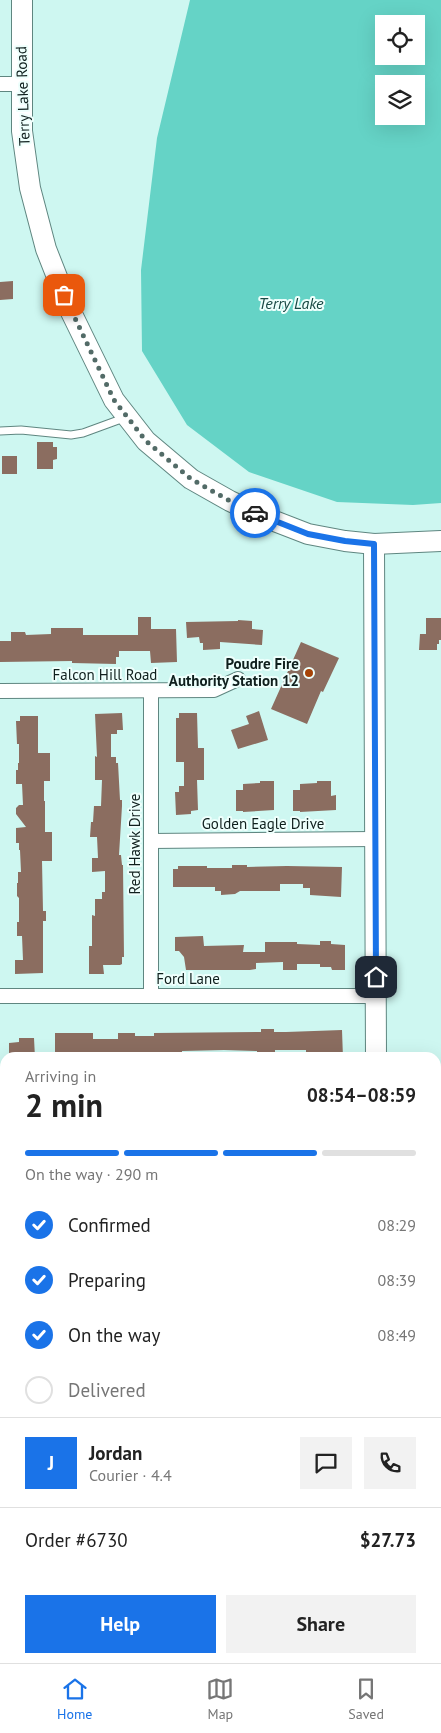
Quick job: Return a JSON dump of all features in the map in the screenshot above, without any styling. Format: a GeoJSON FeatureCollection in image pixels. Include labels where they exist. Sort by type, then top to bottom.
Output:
{"type":"FeatureCollection","features":[{"type":"Feature","properties":{"kind":"main road","name":"Terry Lake Road"},"geometry":{"type":"LineString","coordinates":[[22,0],[20,84],[22,132],[30,188],[46,249],[70,310],[114,400],[146,441],[191,479],[230,501],[264,517],[308,534],[345,541],[374,544],[441,541]]}},
{"type":"Feature","properties":{"kind":"main road"},"geometry":{"type":"LineString","coordinates":[[374,544],[376,1052]]}},
{"type":"Feature","properties":{"kind":"street"},"geometry":{"type":"LineString","coordinates":[[0,84],[20,84]]}},
{"type":"Feature","properties":{"kind":"street","name":"Falcon Hill Road"},"geometry":{"type":"LineString","coordinates":[[0,691],[151,692],[214,690],[238,679]]}},
{"type":"Feature","properties":{"kind":"street","name":"Red Hawk Drive"},"geometry":{"type":"LineString","coordinates":[[151,692],[151,996]]}},
{"type":"Feature","properties":{"kind":"street","name":"Golden Eagle Drive"},"geometry":{"type":"LineString","coordinates":[[151,841],[375,839]]}},
{"type":"Feature","properties":{"kind":"street","name":"Ford Lane"},"geometry":{"type":"LineString","coordinates":[[1,996],[376,996]]}},
{"type":"Feature","properties":{"kind":"lane"},"geometry":{"type":"LineString","coordinates":[[0,431],[21,430],[71,435],[83,433],[127,416]]}},
{"type":"Feature","properties":{"kind":"water","name":"Terry Lake"},"geometry":{"type":"Polygon","coordinates":[[[190,0],[441,0],[441,503],[413,505],[337,502],[249,472],[187,425],[142,351],[141,270],[157,138],[190,0]]]}},
{"type":"Feature","properties":{"kind":"building"},"geometry":{"type":"Polygon","coordinates":[[[13,281],[13,299],[0,300],[0,282],[13,281]]]}},
{"type":"Feature","properties":{"kind":"building"},"geometry":{"type":"Polygon","coordinates":[[[37,442],[53,442],[53,447],[57,447],[57,459],[53,460],[53,469],[37,469],[37,442]]]}},
{"type":"Feature","properties":{"kind":"building"},"geometry":{"type":"Polygon","coordinates":[[[2,456],[17,456],[17,474],[2,474],[2,456]]]}},
{"type":"Feature","properties":{"kind":"building"},"geometry":{"type":"Polygon","coordinates":[[[138,617],[151,617],[151,629],[176,629],[177,662],[151,663],[150,651],[119,651],[119,657],[116,657],[116,664],[72,663],[72,661],[0,662],[0,641],[11,641],[11,632],[25,632],[26,635],[51,634],[51,628],[83,628],[83,635],[138,635],[138,617]]]}},
{"type":"Feature","properties":{"kind":"building"},"geometry":{"type":"Polygon","coordinates":[[[426,618],[441,618],[441,640],[437,644],[437,650],[419,650],[420,634],[426,634],[426,618]]]}},
{"type":"Feature","properties":{"kind":"building"},"geometry":{"type":"Polygon","coordinates":[[[252,621],[252,629],[263,630],[262,645],[220,642],[220,649],[203,650],[203,643],[200,643],[199,637],[187,638],[186,622],[252,621]]]}},
{"type":"Feature","properties":{"kind":"building","name":"Poudre Fire Authority Station 12"},"geometry":{"type":"Polygon","coordinates":[[[301,642],[339,658],[323,692],[321,691],[307,724],[271,709],[301,642]]]}},
{"type":"Feature","properties":{"kind":"building"},"geometry":{"type":"Polygon","coordinates":[[[259,711],[268,740],[238,749],[231,730],[249,724],[246,716],[259,711]]]}},
{"type":"Feature","properties":{"kind":"building"},"geometry":{"type":"Polygon","coordinates":[[[122,713],[123,730],[117,730],[117,734],[111,734],[111,757],[116,757],[116,763],[118,763],[120,800],[122,800],[119,855],[121,855],[123,865],[124,957],[122,957],[122,964],[120,965],[103,965],[104,974],[89,974],[89,946],[92,946],[92,915],[95,916],[95,899],[102,899],[102,892],[105,892],[105,871],[92,872],[92,858],[98,858],[97,837],[90,837],[94,806],[101,806],[102,780],[95,780],[95,756],[97,757],[95,714],[122,713]]]}},
{"type":"Feature","properties":{"kind":"building"},"geometry":{"type":"Polygon","coordinates":[[[179,713],[197,713],[198,748],[204,748],[204,780],[197,780],[198,810],[191,811],[191,814],[176,815],[175,792],[179,792],[179,786],[184,786],[184,762],[176,762],[176,718],[179,718],[179,713]]]}},
{"type":"Feature","properties":{"kind":"building"},"geometry":{"type":"Polygon","coordinates":[[[20,716],[38,716],[38,753],[50,753],[50,781],[44,781],[44,801],[45,832],[52,832],[52,861],[42,861],[43,911],[46,911],[46,921],[43,921],[43,973],[15,974],[15,960],[23,960],[22,936],[17,936],[19,898],[17,896],[17,883],[18,872],[21,872],[19,843],[16,843],[16,828],[26,827],[16,814],[16,808],[19,805],[23,805],[22,784],[16,784],[19,744],[17,744],[16,721],[20,721],[20,716]]]}},
{"type":"Feature","properties":{"kind":"building"},"geometry":{"type":"Polygon","coordinates":[[[260,781],[274,781],[274,810],[236,811],[236,790],[243,790],[243,784],[260,783],[260,781]]]}},
{"type":"Feature","properties":{"kind":"building"},"geometry":{"type":"Polygon","coordinates":[[[317,781],[331,781],[331,796],[336,795],[336,810],[293,811],[293,790],[300,790],[300,784],[317,783],[317,781]]]}},
{"type":"Feature","properties":{"kind":"building"},"geometry":{"type":"Polygon","coordinates":[[[232,865],[247,865],[247,867],[342,867],[341,897],[310,895],[310,888],[303,888],[303,884],[280,884],[280,891],[240,891],[235,894],[221,895],[221,891],[215,891],[215,887],[173,887],[173,869],[178,869],[178,866],[232,868],[232,865]]]}},
{"type":"Feature","properties":{"kind":"building"},"geometry":{"type":"Polygon","coordinates":[[[203,936],[204,946],[244,945],[243,952],[265,952],[265,942],[297,942],[297,944],[320,945],[320,941],[331,941],[331,944],[345,945],[345,970],[332,970],[331,967],[320,967],[320,964],[297,964],[297,970],[283,970],[283,962],[256,963],[256,969],[250,970],[186,970],[184,957],[179,951],[175,951],[175,937],[203,936]]]}},
{"type":"Feature","properties":{"kind":"building"},"geometry":{"type":"Polygon","coordinates":[[[261,1029],[274,1029],[274,1032],[342,1030],[343,1052],[224,1050],[182,1052],[55,1052],[55,1033],[93,1033],[93,1039],[118,1039],[118,1033],[135,1033],[135,1036],[154,1036],[154,1033],[261,1032],[261,1029]]]}},
{"type":"Feature","properties":{"kind":"building"},"geometry":{"type":"Polygon","coordinates":[[[19,1038],[34,1038],[35,1052],[9,1052],[9,1043],[19,1042],[19,1038]]]}},
{"type":"Feature","properties":{"kind":"way so far"},"geometry":{"type":"LineString","coordinates":[[64,295],[114,400],[146,441],[191,479],[255,513]]}},
{"type":"Feature","properties":{"kind":"place","name":"Poudre Fire Authority Station 12"},"geometry":{"type":"Point","coordinates":[309,673]}},
{"type":"Feature","properties":{"kind":"route"},"geometry":{"type":"LineString","coordinates":[[255,513],[308,534],[374,544],[376,977]]}}]}
